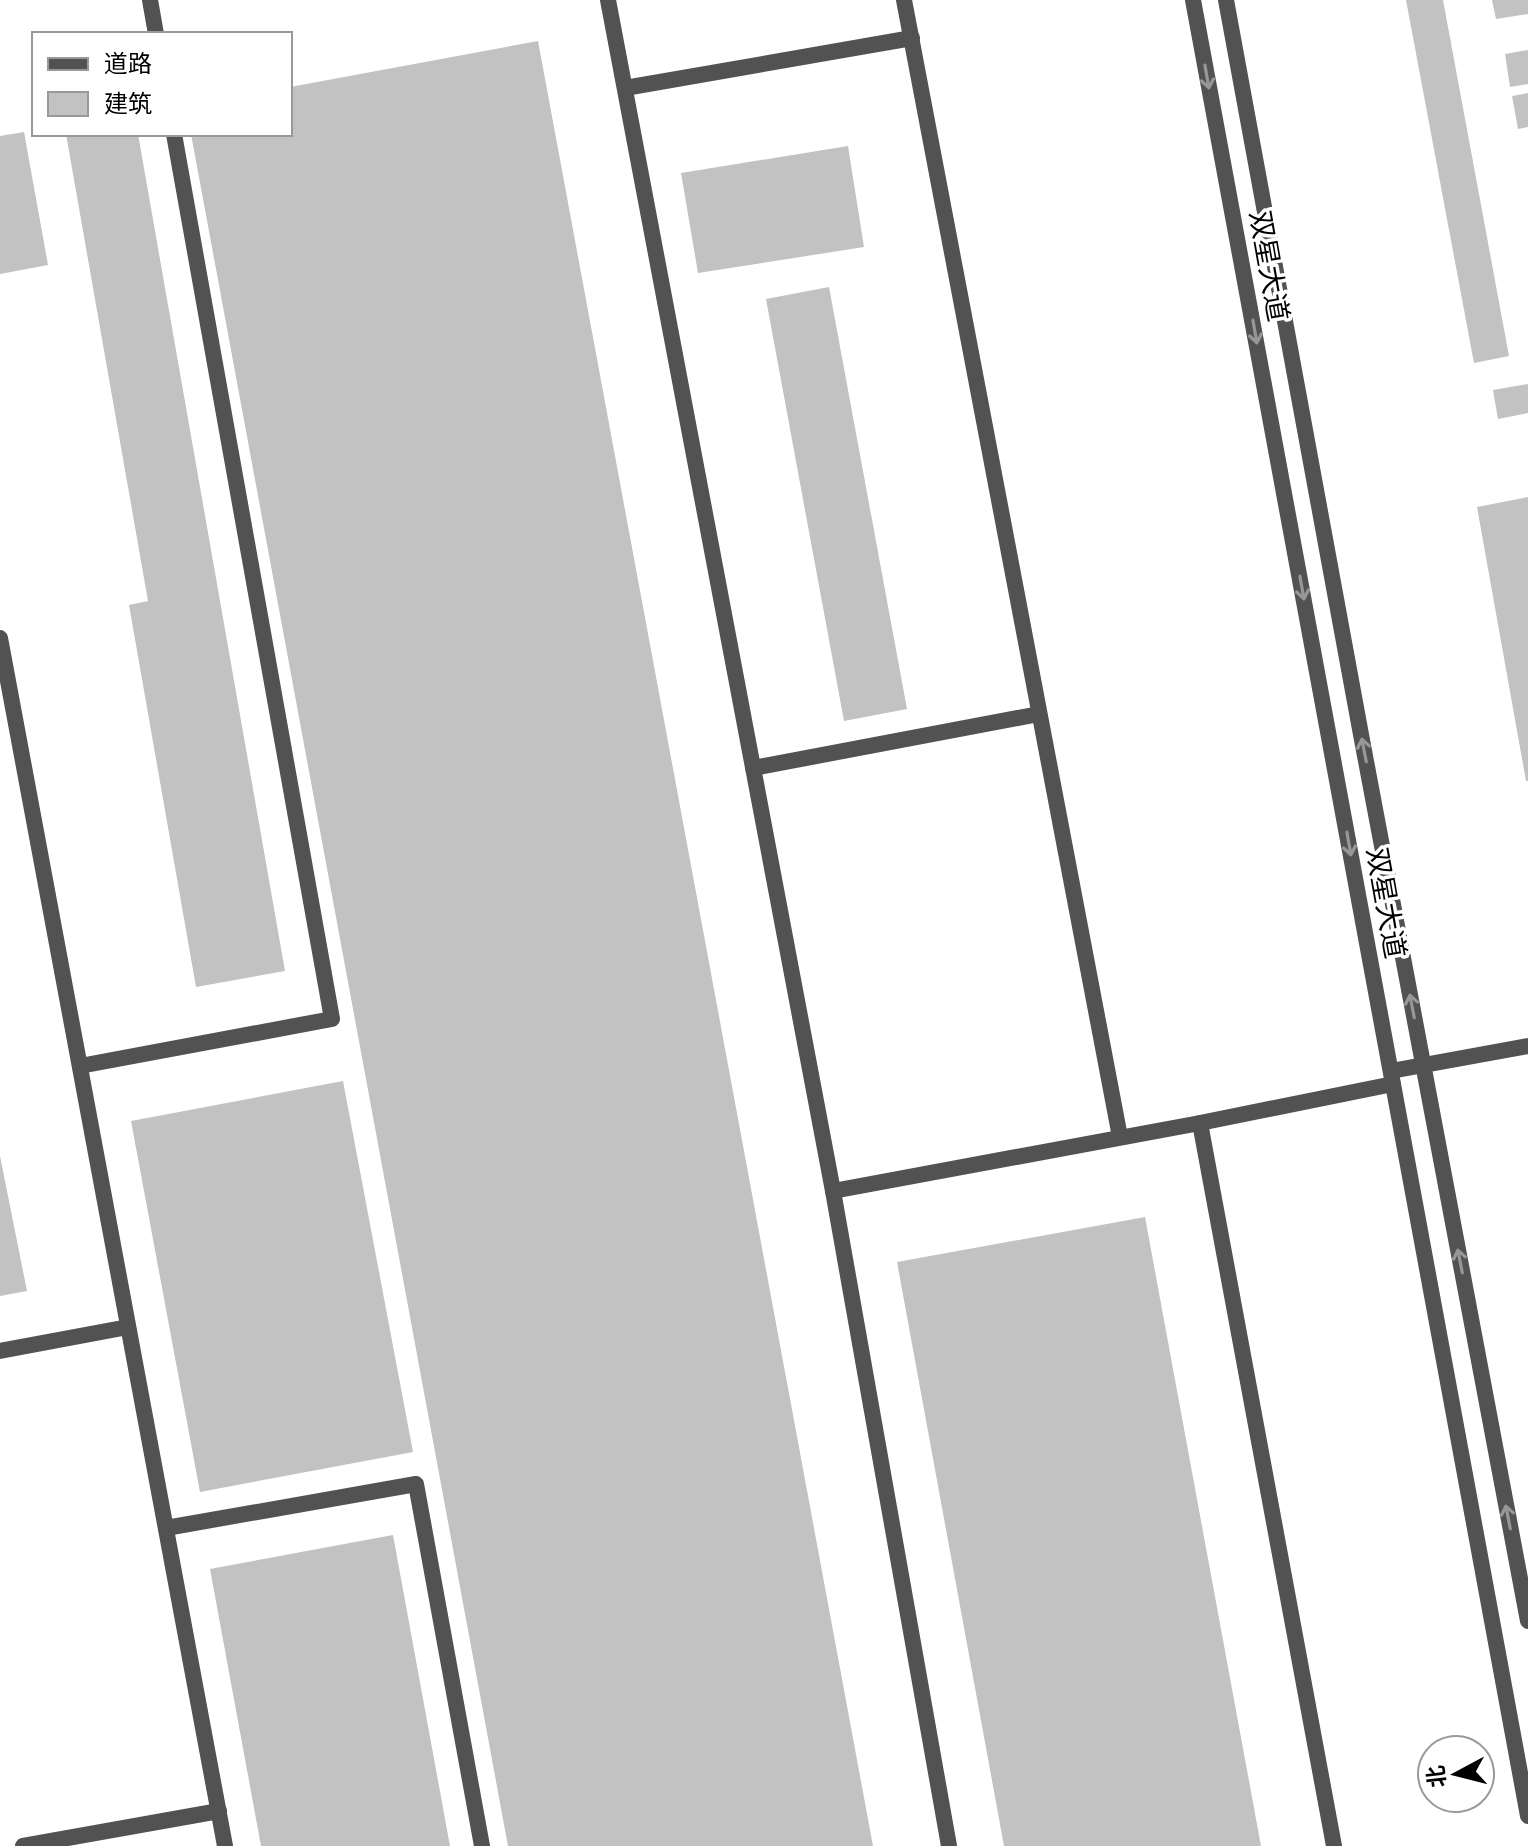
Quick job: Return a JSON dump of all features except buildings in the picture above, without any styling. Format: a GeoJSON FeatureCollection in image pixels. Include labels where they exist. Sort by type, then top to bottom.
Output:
{"type":"FeatureCollection","features":[{"type":"Feature","properties":{"kind":"street"},"geometry":{"type":"LineString","coordinates":[[150,0],[156,32]]}},
{"type":"Feature","properties":{"kind":"street"},"geometry":{"type":"LineString","coordinates":[[608,0],[833,1191],[949,1846]]}},
{"type":"Feature","properties":{"kind":"street"},"geometry":{"type":"LineString","coordinates":[[904,0],[1120,1137]]}},
{"type":"Feature","properties":{"kind":"street","name":"双星大道"},"geometry":{"type":"LineString","coordinates":[[1193,0],[1528,1816]]}},
{"type":"Feature","properties":{"kind":"street","name":"双星大道"},"geometry":{"type":"LineString","coordinates":[[1226,0],[1528,1621]]}},
{"type":"Feature","properties":{"kind":"street"},"geometry":{"type":"LineString","coordinates":[[625,88],[912,38]]}},
{"type":"Feature","properties":{"kind":"street"},"geometry":{"type":"LineString","coordinates":[[80,1066],[332,1019],[174,136]]}},
{"type":"Feature","properties":{"kind":"street"},"geometry":{"type":"LineString","coordinates":[[0,638],[2,662],[225,1846]]}},
{"type":"Feature","properties":{"kind":"street"},"geometry":{"type":"LineString","coordinates":[[753,768],[1039,714]]}},
{"type":"Feature","properties":{"kind":"street"},"geometry":{"type":"LineString","coordinates":[[833,1191],[1200,1123],[1392,1077],[1423,1065],[1528,1046]]}},
{"type":"Feature","properties":{"kind":"street"},"geometry":{"type":"LineString","coordinates":[[1200,1123],[1334,1846]]}},
{"type":"Feature","properties":{"kind":"street"},"geometry":{"type":"LineString","coordinates":[[0,1351],[128,1327]]}},
{"type":"Feature","properties":{"kind":"street"},"geometry":{"type":"LineString","coordinates":[[166,1528],[416,1484],[482,1846]]}},
{"type":"Feature","properties":{"kind":"street"},"geometry":{"type":"LineString","coordinates":[[23,1846],[219,1811]]}}]}
